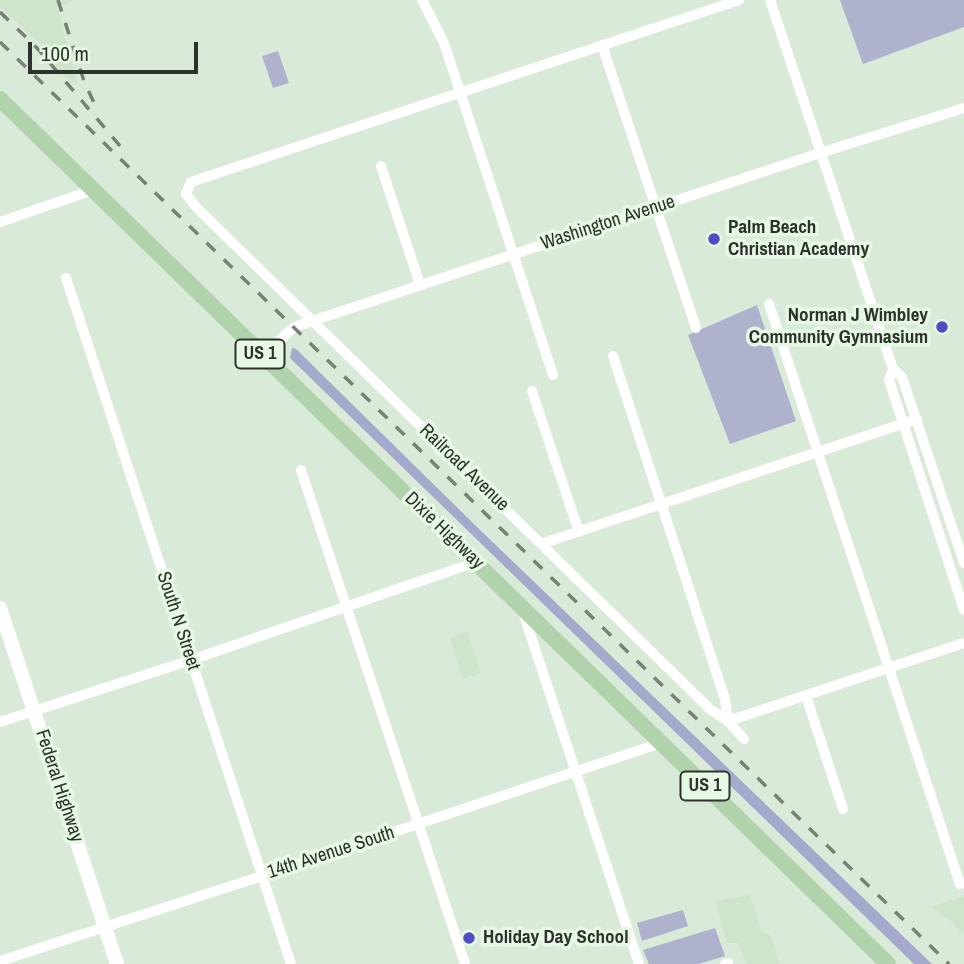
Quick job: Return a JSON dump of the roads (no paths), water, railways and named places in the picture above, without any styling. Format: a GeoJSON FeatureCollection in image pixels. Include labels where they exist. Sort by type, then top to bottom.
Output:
{"type":"FeatureCollection","features":[{"type":"Feature","properties":{"kind":"main road","name":"Dixie Highway"},"geometry":{"type":"LineString","coordinates":[[0,99],[888,964]]}},
{"type":"Feature","properties":{"kind":"main road","name":"Federal Highway"},"geometry":{"type":"LineString","coordinates":[[0,608],[117,964]]}},
{"type":"Feature","properties":{"kind":"street"},"geometry":{"type":"LineString","coordinates":[[422,0],[441,35],[553,375]]}},
{"type":"Feature","properties":{"kind":"street"},"geometry":{"type":"LineString","coordinates":[[460,92],[739,0]]}},
{"type":"Feature","properties":{"kind":"street"},"geometry":{"type":"LineString","coordinates":[[770,0],[893,369],[902,377],[964,563]]}},
{"type":"Feature","properties":{"kind":"street"},"geometry":{"type":"LineString","coordinates":[[602,45],[696,328]]}},
{"type":"Feature","properties":{"kind":"street","name":"Railroad Avenue"},"geometry":{"type":"LineString","coordinates":[[460,92],[191,182],[186,194],[312,321],[711,710],[728,721],[744,739]]}},
{"type":"Feature","properties":{"kind":"street","name":"Washington Avenue"},"geometry":{"type":"LineString","coordinates":[[264,357],[288,332],[312,321],[964,108]]}},
{"type":"Feature","properties":{"kind":"street"},"geometry":{"type":"LineString","coordinates":[[381,166],[420,285]]}},
{"type":"Feature","properties":{"kind":"street"},"geometry":{"type":"LineString","coordinates":[[0,222],[93,190]]}},
{"type":"Feature","properties":{"kind":"street","name":"South N Street"},"geometry":{"type":"LineString","coordinates":[[66,278],[291,964]]}},
{"type":"Feature","properties":{"kind":"street"},"geometry":{"type":"LineString","coordinates":[[769,304],[962,883]]}},
{"type":"Feature","properties":{"kind":"street"},"geometry":{"type":"LineString","coordinates":[[614,356],[725,699],[728,721],[964,643]]}},
{"type":"Feature","properties":{"kind":"street"},"geometry":{"type":"LineString","coordinates":[[893,369],[889,380],[964,610]]}},
{"type":"Feature","properties":{"kind":"street"},"geometry":{"type":"LineString","coordinates":[[532,391],[579,532]]}},
{"type":"Feature","properties":{"kind":"street"},"geometry":{"type":"LineString","coordinates":[[541,544],[916,419]]}},
{"type":"Feature","properties":{"kind":"street"},"geometry":{"type":"LineString","coordinates":[[301,470],[465,964]]}},
{"type":"Feature","properties":{"kind":"street"},"geometry":{"type":"LineString","coordinates":[[0,722],[476,562]]}},
{"type":"Feature","properties":{"kind":"street"},"geometry":{"type":"LineString","coordinates":[[521,608],[639,964]]}},
{"type":"Feature","properties":{"kind":"street"},"geometry":{"type":"LineString","coordinates":[[806,696],[843,809]]}},
{"type":"Feature","properties":{"kind":"street","name":"14th Avenue South"},"geometry":{"type":"LineString","coordinates":[[0,961],[661,743]]}},
{"type":"Feature","properties":{"kind":"railway"},"geometry":{"type":"LineString","coordinates":[[58,0],[84,81],[95,105]]}},
{"type":"Feature","properties":{"kind":"railway"},"geometry":{"type":"LineString","coordinates":[[0,12],[38,49],[126,153]]}},
{"type":"Feature","properties":{"kind":"railway"},"geometry":{"type":"LineString","coordinates":[[0,42],[949,964]]}},
{"type":"Feature","properties":{"kind":"place","name":"Palm Beach Christian Academy"},"geometry":{"type":"Point","coordinates":[714,239]}},
{"type":"Feature","properties":{"kind":"place","name":"Norman J Wimbley Community Gymnasium"},"geometry":{"type":"Point","coordinates":[942,327]}},
{"type":"Feature","properties":{"kind":"place","name":"Holiday Day School"},"geometry":{"type":"Point","coordinates":[469,938]}}]}
